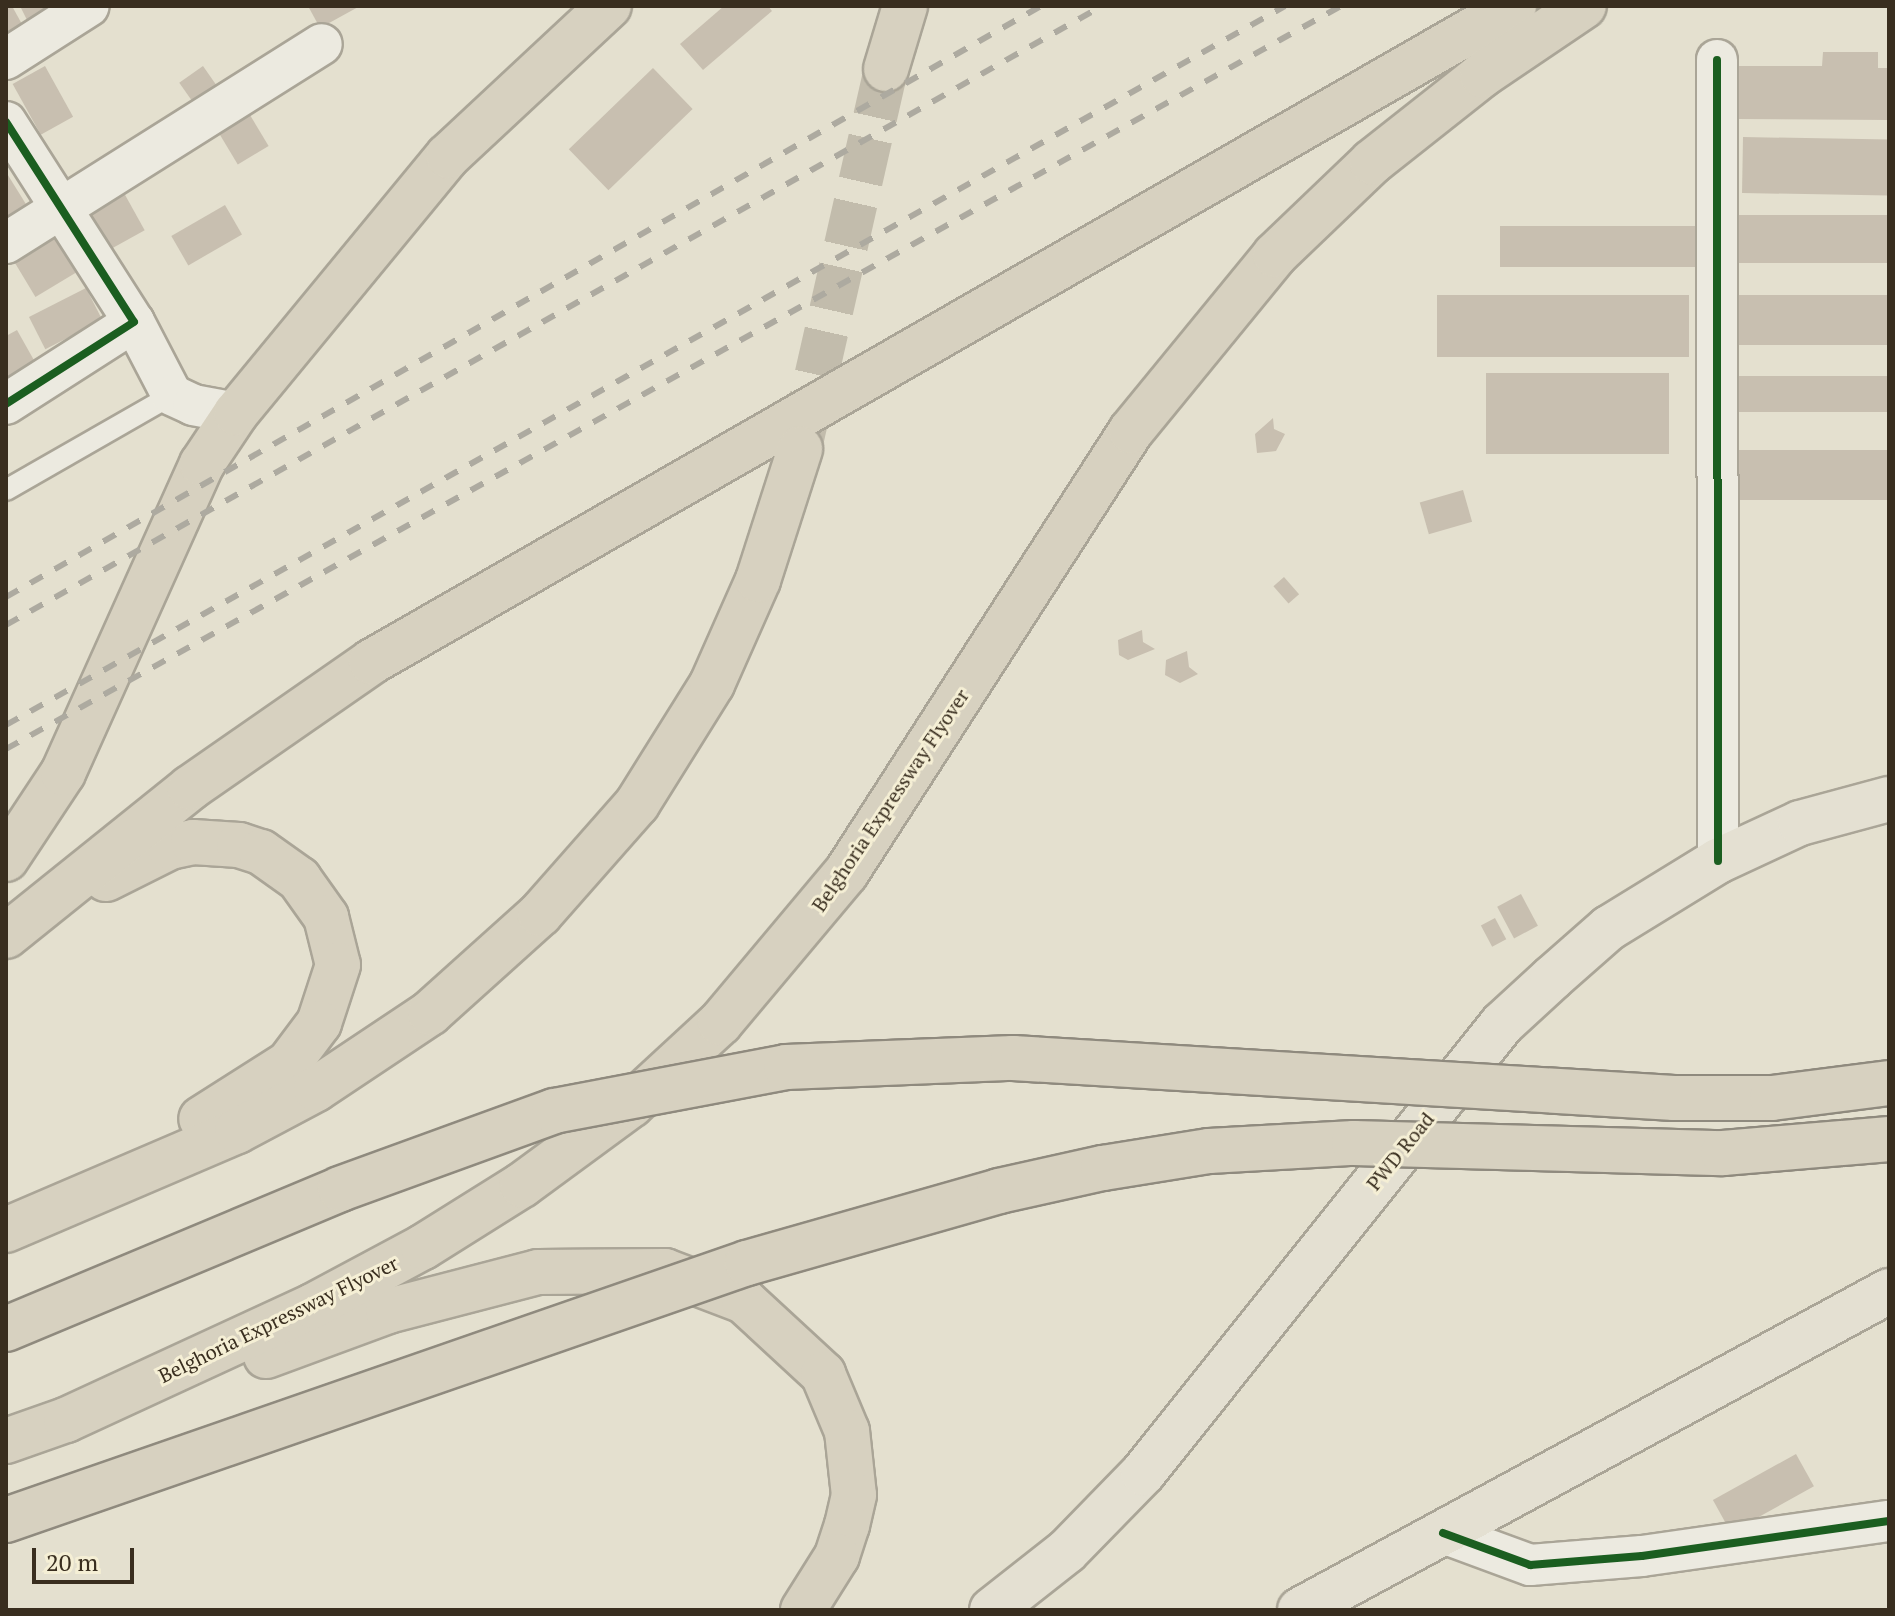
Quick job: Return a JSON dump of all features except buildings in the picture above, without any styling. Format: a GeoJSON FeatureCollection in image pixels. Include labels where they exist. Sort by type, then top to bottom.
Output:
{"type":"FeatureCollection","features":[{"type":"Feature","properties":{"kind":"highway"},"geometry":{"type":"LineString","coordinates":[[6,859],[63,773],[202,464],[236,413],[448,156],[609,6]]}},
{"type":"Feature","properties":{"kind":"highway"},"geometry":{"type":"LineString","coordinates":[[886,69],[905,6]]}},
{"type":"Feature","properties":{"kind":"highway"},"geometry":{"type":"LineString","coordinates":[[6,937],[190,788],[371,662],[1514,6]]}},
{"type":"Feature","properties":{"kind":"highway","name":"Belghoria Expressway Flyover"},"geometry":{"type":"LineString","coordinates":[[6,1441],[66,1420],[313,1306],[423,1247],[522,1185],[631,1105],[720,1023],[846,873],[1071,519],[1204,337],[1275,255],[1372,162],[1482,75],[1584,6]]}},
{"type":"Feature","properties":{"kind":"highway"},"geometry":{"type":"LineString","coordinates":[[6,1230],[237,1131],[316,1089],[430,1013],[540,914],[637,804],[712,684],[758,580],[800,449]]}},
{"type":"Feature","properties":{"kind":"highway"},"geometry":{"type":"LineString","coordinates":[[6,937],[170,847],[216,842],[261,852],[299,879],[320,906],[334,940],[338,965],[328,1000],[319,1023],[289,1063],[60,1207]]}},
{"type":"Feature","properties":{"kind":"highway"},"geometry":{"type":"LineString","coordinates":[[6,1329],[340,1189],[554,1111],[786,1067],[1013,1058],[1674,1098],[1772,1098],[1889,1083]]}},
{"type":"Feature","properties":{"kind":"highway"},"geometry":{"type":"LineString","coordinates":[[6,1520],[747,1263],[999,1191],[1103,1168],[1209,1151],[1354,1143],[1723,1153],[1889,1139]]}},
{"type":"Feature","properties":{"kind":"highway"},"geometry":{"type":"LineString","coordinates":[[66,1420],[185,1385],[388,1311],[462,1290],[538,1272],[665,1271],[744,1301],[804,1351],[834,1396],[847,1431],[854,1495],[837,1556],[803,1610]]}},
{"type":"Feature","properties":{"kind":"main road","name":"PWD Road"},"geometry":{"type":"LineString","coordinates":[[992,1610],[1067,1551],[1143,1473],[1502,1024],[1609,928],[1718,861],[1800,823],[1889,799]]}},
{"type":"Feature","properties":{"kind":"main road"},"geometry":{"type":"LineString","coordinates":[[1309,1607],[1889,1291]]}},
{"type":"Feature","properties":{"kind":"street"},"geometry":{"type":"LineString","coordinates":[[6,59],[89,6]]}},
{"type":"Feature","properties":{"kind":"street"},"geometry":{"type":"LineString","coordinates":[[6,243],[322,44]]}},
{"type":"Feature","properties":{"kind":"street"},"geometry":{"type":"LineString","coordinates":[[1717,60],[1718,861]]}},
{"type":"Feature","properties":{"kind":"street"},"geometry":{"type":"LineString","coordinates":[[6,122],[134,322],[172,395],[193,405],[236,413]]}},
{"type":"Feature","properties":{"kind":"street"},"geometry":{"type":"LineString","coordinates":[[6,404],[134,322]]}},
{"type":"Feature","properties":{"kind":"street"},"geometry":{"type":"LineString","coordinates":[[1443,1533],[1530,1565],[1889,1521]]}},
{"type":"Feature","properties":{"kind":"lane"},"geometry":{"type":"LineString","coordinates":[[6,490],[172,395]]}},
{"type":"Feature","properties":{"kind":"tunnel"},"geometry":{"type":"LineString","coordinates":[[802,439],[886,69]]}},
{"type":"Feature","properties":{"kind":"railway"},"geometry":{"type":"LineString","coordinates":[[6,597],[1041,6]]}},
{"type":"Feature","properties":{"kind":"railway"},"geometry":{"type":"LineString","coordinates":[[6,625],[1102,6]]}},
{"type":"Feature","properties":{"kind":"railway"},"geometry":{"type":"LineString","coordinates":[[6,725],[1285,6]]}},
{"type":"Feature","properties":{"kind":"railway"},"geometry":{"type":"LineString","coordinates":[[6,749],[1341,6]]}},
{"type":"Feature","properties":{"kind":"cycle path"},"geometry":{"type":"LineString","coordinates":[[1717,60],[1718,861]]}},
{"type":"Feature","properties":{"kind":"cycle path"},"geometry":{"type":"LineString","coordinates":[[6,122],[134,322],[6,404]]}},
{"type":"Feature","properties":{"kind":"cycle path"},"geometry":{"type":"LineString","coordinates":[[1443,1533],[1530,1565],[1642,1556],[1889,1521]]}}]}
